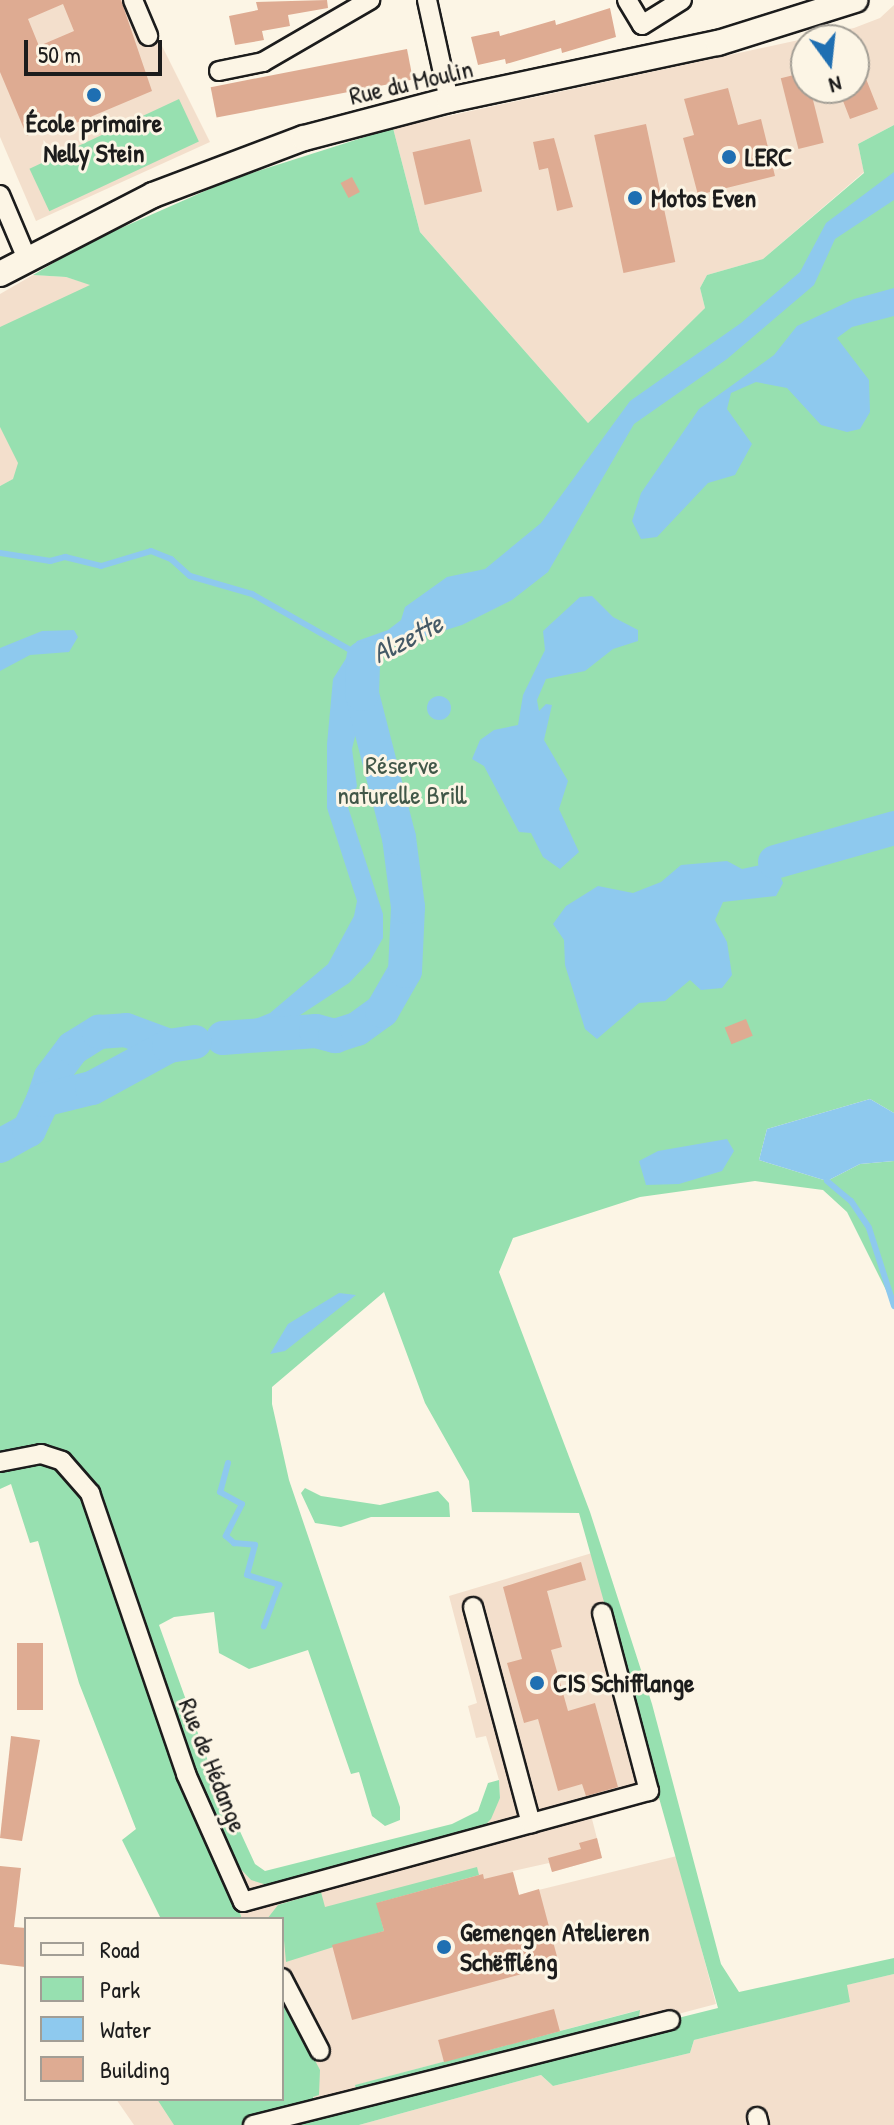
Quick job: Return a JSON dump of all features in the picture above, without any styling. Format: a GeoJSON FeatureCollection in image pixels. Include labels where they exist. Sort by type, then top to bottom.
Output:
{"type":"FeatureCollection","features":[{"type":"Feature","properties":{"kind":"main road","name":"Rue du Moulin"},"geometry":{"type":"LineString","coordinates":[[0,274],[153,195],[304,138],[449,100],[718,43],[855,0]]}},
{"type":"Feature","properties":{"kind":"street"},"geometry":{"type":"LineString","coordinates":[[133,0],[148,36]]}},
{"type":"Feature","properties":{"kind":"street"},"geometry":{"type":"LineString","coordinates":[[219,71],[263,62],[370,0]]}},
{"type":"Feature","properties":{"kind":"street"},"geometry":{"type":"LineString","coordinates":[[427,0],[449,100]]}},
{"type":"Feature","properties":{"kind":"street"},"geometry":{"type":"LineString","coordinates":[[627,0],[642,25],[682,0]]}},
{"type":"Feature","properties":{"kind":"street"},"geometry":{"type":"LineString","coordinates":[[0,195],[27,259]]}},
{"type":"Feature","properties":{"kind":"street","name":"Rue de Hédange"},"geometry":{"type":"LineString","coordinates":[[0,1462],[41,1454],[62,1461],[90,1493],[181,1760],[251,1917]]}},
{"type":"Feature","properties":{"kind":"street"},"geometry":{"type":"LineString","coordinates":[[473,1607],[531,1823]]}},
{"type":"Feature","properties":{"kind":"street"},"geometry":{"type":"LineString","coordinates":[[243,1902],[649,1791],[602,1613]]}},
{"type":"Feature","properties":{"kind":"street"},"geometry":{"type":"LineString","coordinates":[[284,1982],[320,2051]]}},
{"type":"Feature","properties":{"kind":"street"},"geometry":{"type":"LineString","coordinates":[[253,2125],[670,2020]]}},
{"type":"Feature","properties":{"kind":"shaded area","name":"École primaire Nelly Stein"},"geometry":{"type":"Polygon","coordinates":[[[0,0],[139,0],[210,142],[36,221],[0,137],[0,0]]]}},
{"type":"Feature","properties":{"kind":"shaded area"},"geometry":{"type":"Polygon","coordinates":[[[894,5],[894,125],[858,144],[864,172],[763,259],[707,275],[700,288],[705,308],[588,423],[420,232],[393,128],[790,42],[790,104],[870,104],[870,24],[864,24],[880,18],[894,5]]]}},
{"type":"Feature","properties":{"kind":"shaded area"},"geometry":{"type":"Polygon","coordinates":[[[33,275],[66,277],[92,285],[14,479],[0,486],[0,294],[33,275]]]}},
{"type":"Feature","properties":{"kind":"shaded area"},"geometry":{"type":"Polygon","coordinates":[[[592,1553],[662,1799],[592,1819],[602,1858],[552,1872],[549,1863],[513,1871],[498,1900],[677,1856],[716,2004],[659,2019],[639,2017],[639,2010],[356,2085],[358,2096],[317,2107],[284,2003],[284,1917],[241,1917],[216,1842],[251,1880],[480,1830],[500,1798],[499,1780],[486,1736],[476,1738],[468,1706],[477,1703],[449,1596],[592,1553]]]}},
{"type":"Feature","properties":{"kind":"shaded area"},"geometry":{"type":"Polygon","coordinates":[[[894,1974],[894,2125],[359,2125],[541,2075],[553,2086],[690,2053],[694,2040],[849,2002],[846,1985],[894,1974]]]}},
{"type":"Feature","properties":{"kind":"shaded area"},"geometry":{"type":"Polygon","coordinates":[[[117,2101],[209,2101],[222,2125],[134,2125],[117,2101]]]}},
{"type":"Feature","properties":{"kind":"green space"},"geometry":{"type":"Polygon","coordinates":[[[179,99],[199,142],[49,211],[29,169],[179,99]]]}},
{"type":"Feature","properties":{"kind":"green space","name":"Réserve naturelle Brill"},"geometry":{"type":"Polygon","coordinates":[[[894,125],[894,1113],[870,1099],[767,1129],[759,1160],[827,1181],[860,1164],[894,1161],[894,1306],[847,1212],[823,1190],[755,1181],[640,1197],[513,1238],[499,1272],[590,1512],[652,1704],[721,1964],[739,1992],[894,1958],[894,1974],[847,1985],[850,2002],[694,2040],[690,2053],[553,2086],[541,2075],[359,2125],[174,2125],[158,2101],[284,2101],[284,2001],[320,2070],[319,2095],[313,2097],[317,2107],[358,2096],[355,2085],[640,2010],[639,2017],[670,2020],[718,2008],[579,1513],[472,1512],[469,1481],[425,1403],[384,1292],[272,1387],[272,1404],[289,1480],[400,1807],[400,1820],[385,1826],[372,1816],[359,1772],[351,1774],[308,1650],[249,1669],[219,1653],[214,1612],[174,1617],[159,1625],[209,1764],[255,1864],[265,1871],[452,1824],[478,1811],[488,1783],[499,1780],[500,1798],[491,1819],[480,1830],[267,1885],[251,1880],[217,1844],[241,1917],[160,1917],[122,1840],[136,1829],[79,1683],[38,1541],[30,1543],[11,1484],[0,1489],[0,486],[13,479],[18,463],[0,427],[0,327],[90,285],[66,277],[33,275],[87,243],[230,180],[393,128],[420,232],[588,423],[705,308],[700,288],[707,275],[763,259],[864,173],[858,144],[894,125]]]}},
{"type":"Feature","properties":{"kind":"green space"},"geometry":{"type":"Polygon","coordinates":[[[305,1488],[321,1496],[380,1505],[438,1491],[449,1503],[450,1517],[371,1517],[341,1527],[315,1523],[301,1493],[305,1488]]]}},
{"type":"Feature","properties":{"kind":"green space"},"geometry":{"type":"Polygon","coordinates":[[[477,1867],[479,1875],[377,1903],[384,1931],[286,1962],[284,1917],[269,1917],[278,1905],[321,1892],[325,1907],[477,1867]]]}},
{"type":"Feature","properties":{"kind":"water"},"geometry":{"type":"Polygon","coordinates":[[[894,172],[894,200],[835,239],[814,285],[727,359],[634,424],[548,572],[512,600],[462,625],[395,646],[372,667],[352,749],[357,786],[348,807],[383,914],[383,938],[370,961],[349,983],[282,1027],[201,1049],[150,1055],[126,1030],[170,1039],[231,1029],[270,1013],[328,964],[354,916],[357,901],[327,808],[327,744],[333,679],[357,641],[388,630],[401,620],[405,607],[447,577],[485,569],[541,523],[630,401],[741,323],[800,272],[826,223],[894,172]]]}},
{"type":"Feature","properties":{"kind":"water"},"geometry":{"type":"Polygon","coordinates":[[[894,288],[894,316],[852,327],[837,338],[869,380],[870,412],[860,429],[847,432],[821,425],[787,388],[756,382],[731,393],[727,409],[752,444],[735,475],[708,483],[657,537],[641,539],[632,521],[641,493],[699,409],[774,355],[797,326],[854,299],[894,288]]]}},
{"type":"Feature","properties":{"kind":"water"},"geometry":{"type":"Polygon","coordinates":[[[592,596],[613,617],[638,630],[638,641],[613,649],[585,671],[546,679],[537,700],[539,711],[546,704],[552,705],[544,740],[568,781],[559,809],[579,852],[560,869],[543,857],[531,833],[519,832],[484,766],[472,759],[480,740],[494,730],[518,725],[523,695],[545,650],[543,631],[580,597],[592,596]]]}},
{"type":"Feature","properties":{"kind":"water"},"geometry":{"type":"Polygon","coordinates":[[[74,630],[78,637],[69,652],[30,655],[0,671],[0,648],[42,631],[74,630]]]}},
{"type":"Feature","properties":{"kind":"water"},"geometry":{"type":"Polygon","coordinates":[[[439,696],[450,703],[451,708],[444,719],[439,720],[428,713],[427,708],[434,697],[439,696]]]}},
{"type":"Feature","properties":{"kind":"water"},"geometry":{"type":"Polygon","coordinates":[[[727,861],[742,869],[775,862],[783,883],[776,896],[723,902],[715,920],[727,942],[732,975],[722,988],[701,990],[690,980],[665,1001],[639,1003],[597,1039],[585,1029],[565,965],[564,940],[553,924],[566,906],[598,886],[633,893],[661,882],[681,865],[727,861]]]}},
{"type":"Feature","properties":{"kind":"water"},"geometry":{"type":"Polygon","coordinates":[[[870,1099],[894,1113],[894,1161],[860,1164],[827,1181],[759,1160],[767,1129],[870,1099]]]}},
{"type":"Feature","properties":{"kind":"water"},"geometry":{"type":"Polygon","coordinates":[[[727,1139],[734,1151],[722,1171],[679,1184],[646,1185],[639,1161],[658,1151],[727,1139]]]}},
{"type":"Feature","properties":{"kind":"water"},"geometry":{"type":"Polygon","coordinates":[[[339,1293],[356,1295],[285,1351],[270,1354],[288,1324],[339,1293]]]}},
{"type":"Feature","properties":{"kind":"building","name":"École primaire Nelly Stein"},"geometry":{"type":"Polygon","coordinates":[[[0,0],[121,0],[152,91],[76,123],[74,116],[27,136],[0,72],[0,0]],[[63,4],[28,19],[39,46],[74,31],[63,4]]]}},
{"type":"Feature","properties":{"kind":"building"},"geometry":{"type":"Polygon","coordinates":[[[327,0],[328,8],[288,15],[290,26],[262,31],[264,40],[235,45],[229,16],[258,10],[256,2],[327,0]]]}},
{"type":"Feature","properties":{"kind":"building"},"geometry":{"type":"Polygon","coordinates":[[[610,8],[616,37],[562,53],[561,48],[506,64],[505,59],[478,65],[471,37],[499,31],[500,36],[555,20],[556,25],[610,8]]]}},
{"type":"Feature","properties":{"kind":"building"},"geometry":{"type":"Polygon","coordinates":[[[407,49],[413,79],[217,118],[211,87],[407,49]]]}},
{"type":"Feature","properties":{"kind":"building"},"geometry":{"type":"Polygon","coordinates":[[[790,76],[790,104],[814,104],[824,143],[798,149],[781,78],[790,76]]]}},
{"type":"Feature","properties":{"kind":"building","name":"LERC"},"geometry":{"type":"Polygon","coordinates":[[[728,88],[738,125],[761,119],[775,176],[698,195],[683,138],[694,135],[684,99],[728,88]]]}},
{"type":"Feature","properties":{"kind":"building"},"geometry":{"type":"Polygon","coordinates":[[[870,89],[878,109],[850,119],[844,104],[870,104],[870,89]]]}},
{"type":"Feature","properties":{"kind":"building","name":"Motos Even"},"geometry":{"type":"Polygon","coordinates":[[[646,124],[675,262],[623,273],[594,135],[646,124]]]}},
{"type":"Feature","properties":{"kind":"building"},"geometry":{"type":"Polygon","coordinates":[[[554,138],[573,207],[557,211],[548,168],[539,170],[533,142],[554,138]]]}},
{"type":"Feature","properties":{"kind":"building"},"geometry":{"type":"Polygon","coordinates":[[[470,139],[482,192],[425,205],[413,152],[470,139]]]}},
{"type":"Feature","properties":{"kind":"building"},"geometry":{"type":"Polygon","coordinates":[[[352,177],[360,192],[349,198],[341,183],[352,177]]]}},
{"type":"Feature","properties":{"kind":"building"},"geometry":{"type":"Polygon","coordinates":[[[746,1019],[753,1036],[731,1044],[725,1028],[746,1019]]]}},
{"type":"Feature","properties":{"kind":"building","name":"CIS Schifflange"},"geometry":{"type":"Polygon","coordinates":[[[581,1562],[586,1580],[547,1591],[562,1647],[551,1650],[568,1711],[595,1703],[618,1787],[586,1796],[582,1784],[558,1791],[538,1719],[524,1723],[507,1663],[522,1659],[503,1587],[581,1562]]]}},
{"type":"Feature","properties":{"kind":"building"},"geometry":{"type":"Polygon","coordinates":[[[17,1643],[43,1643],[43,1710],[17,1710],[17,1643]]]}},
{"type":"Feature","properties":{"kind":"building"},"geometry":{"type":"Polygon","coordinates":[[[11,1736],[40,1740],[22,1841],[0,1838],[11,1736]]]}},
{"type":"Feature","properties":{"kind":"building"},"geometry":{"type":"Polygon","coordinates":[[[597,1838],[602,1858],[552,1872],[548,1858],[581,1849],[579,1843],[597,1838]]]}},
{"type":"Feature","properties":{"kind":"building"},"geometry":{"type":"Polygon","coordinates":[[[0,1866],[21,1868],[14,1927],[24,1928],[24,1967],[0,1964],[0,1866]]]}},
{"type":"Feature","properties":{"kind":"building","name":"Gemengen Atelieren Schëffléng"},"geometry":{"type":"Polygon","coordinates":[[[513,1872],[519,1895],[539,1889],[559,1964],[352,2020],[332,1945],[384,1931],[376,1903],[483,1874],[484,1879],[513,1872]]]}},
{"type":"Feature","properties":{"kind":"building"},"geometry":{"type":"Polygon","coordinates":[[[554,2009],[560,2031],[444,2062],[438,2040],[554,2009]]]}},
{"type":"Feature","properties":{"kind":"waterway"},"geometry":{"type":"LineString","coordinates":[[0,553],[50,561],[65,557],[101,566],[151,551],[171,559],[190,576],[252,594],[357,654]]}},
{"type":"Feature","properties":{"kind":"waterway"},"geometry":{"type":"LineString","coordinates":[[223,1038],[316,1031],[335,1036],[357,1029],[382,1011],[405,971],[408,907],[399,838],[362,694],[363,658]]}},
{"type":"Feature","properties":{"kind":"waterway"},"geometry":{"type":"LineString","coordinates":[[775,862],[894,828]]}},
{"type":"Feature","properties":{"kind":"waterway"},"geometry":{"type":"LineString","coordinates":[[43,1100],[51,1077],[73,1048],[99,1032],[126,1030],[169,1046]]}},
{"type":"Feature","properties":{"kind":"waterway","name":"Alzette"},"geometry":{"type":"LineString","coordinates":[[0,1146],[29,1130],[43,1100],[92,1088],[169,1046],[195,1042]]}},
{"type":"Feature","properties":{"kind":"waterway"},"geometry":{"type":"LineString","coordinates":[[827,1181],[851,1201],[869,1228],[894,1306]]}},
{"type":"Feature","properties":{"kind":"waterway"},"geometry":{"type":"LineString","coordinates":[[228,1463],[220,1492],[242,1504],[226,1536],[234,1543],[255,1545],[247,1575],[279,1585],[264,1626]]}},
{"type":"Feature","properties":{"kind":"place","name":"École primaire Nelly Stein"},"geometry":{"type":"Point","coordinates":[94,95]}},
{"type":"Feature","properties":{"kind":"place","name":"LERC"},"geometry":{"type":"Point","coordinates":[729,157]}},
{"type":"Feature","properties":{"kind":"place","name":"Motos Even"},"geometry":{"type":"Point","coordinates":[635,198]}},
{"type":"Feature","properties":{"kind":"place","name":"CIS Schifflange"},"geometry":{"type":"Point","coordinates":[537,1683]}},
{"type":"Feature","properties":{"kind":"place","name":"Gemengen Atelieren Schëffléng"},"geometry":{"type":"Point","coordinates":[444,1947]}}]}
